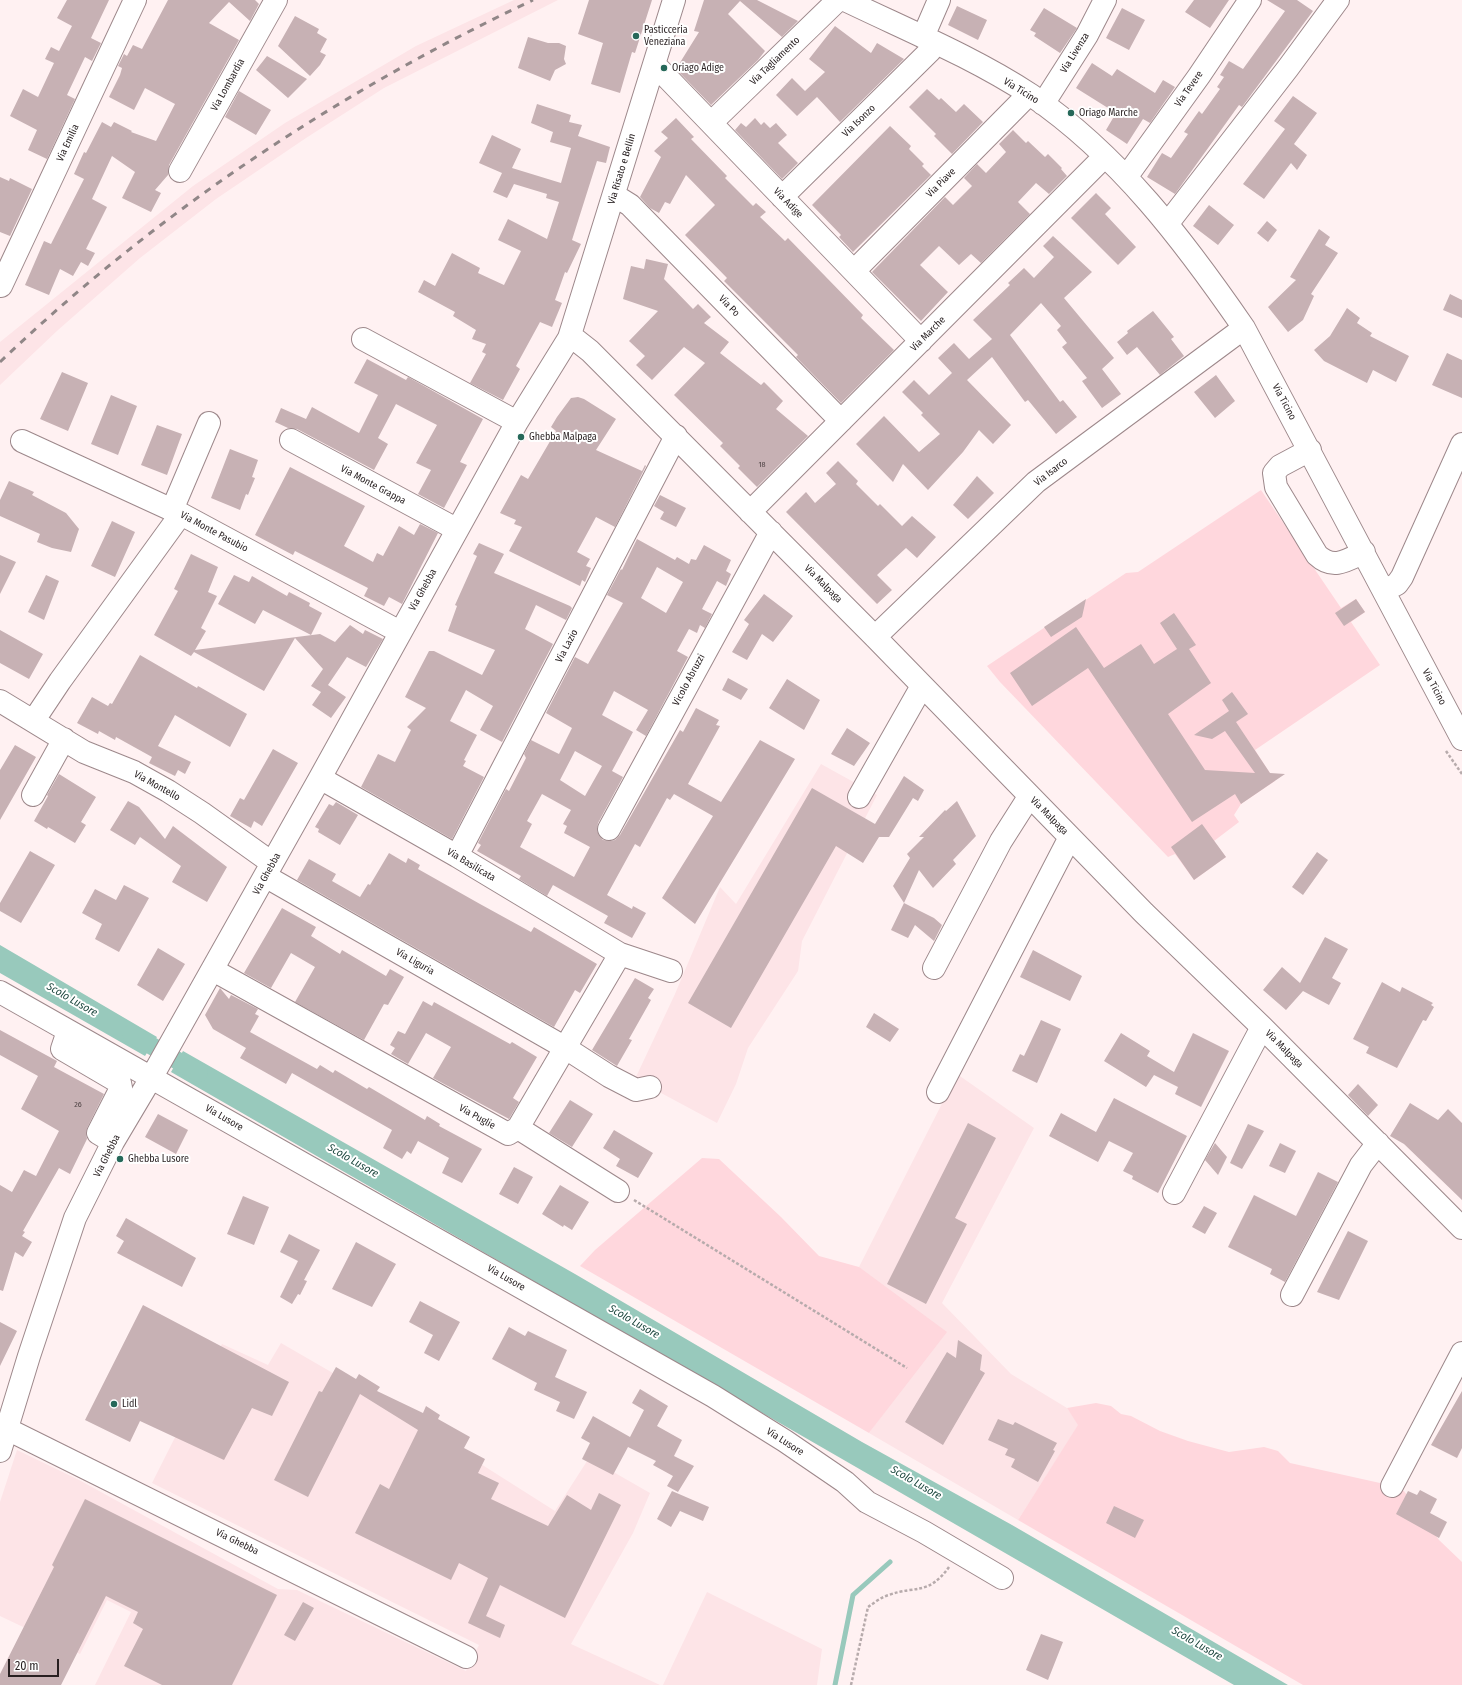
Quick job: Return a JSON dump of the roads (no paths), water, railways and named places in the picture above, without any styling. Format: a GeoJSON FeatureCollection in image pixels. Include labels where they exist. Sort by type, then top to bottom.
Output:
{"type":"FeatureCollection","features":[{"type":"Feature","properties":{"kind":"street","name":"Via Emilia"},"geometry":{"type":"LineString","coordinates":[[1,286],[135,0]]}},
{"type":"Feature","properties":{"kind":"street","name":"Via Lombardia"},"geometry":{"type":"LineString","coordinates":[[180,171],[276,0]]}},
{"type":"Feature","properties":{"kind":"street","name":"Via Risato e Bellin"},"geometry":{"type":"LineString","coordinates":[[569,338],[674,0]]}},
{"type":"Feature","properties":{"kind":"street","name":"Via Tagliamento"},"geometry":{"type":"LineString","coordinates":[[712,122],[838,0]]}},
{"type":"Feature","properties":{"kind":"street","name":"Via Ticino"},"geometry":{"type":"LineString","coordinates":[[845,0],[980,66],[1036,99],[1106,156],[1127,176],[1168,223],[1215,285],[1244,328],[1462,739]]}},
{"type":"Feature","properties":{"kind":"street","name":"Via Isonzo"},"geometry":{"type":"LineString","coordinates":[[782,197],[930,51],[929,40],[939,0]]}},
{"type":"Feature","properties":{"kind":"street","name":"Via Livenza"},"geometry":{"type":"LineString","coordinates":[[1036,99],[1087,35],[1106,0]]}},
{"type":"Feature","properties":{"kind":"street","name":"Via Tevere"},"geometry":{"type":"LineString","coordinates":[[1127,176],[1199,76],[1250,0]]}},
{"type":"Feature","properties":{"kind":"street"},"geometry":{"type":"LineString","coordinates":[[1168,223],[1288,68],[1338,0]]}},
{"type":"Feature","properties":{"kind":"street","name":"Via Adige"},"geometry":{"type":"LineString","coordinates":[[655,65],[712,122],[921,341]]}},
{"type":"Feature","properties":{"kind":"street","name":"Via Piave"},"geometry":{"type":"LineString","coordinates":[[854,271],[1036,99]]}},
{"type":"Feature","properties":{"kind":"street","name":"Via Marche"},"geometry":{"type":"LineString","coordinates":[[750,512],[1106,156]]}},
{"type":"Feature","properties":{"kind":"street","name":"Via Po"},"geometry":{"type":"LineString","coordinates":[[614,195],[630,205],[841,421]]}},
{"type":"Feature","properties":{"kind":"street","name":"Via Isarco"},"geometry":{"type":"LineString","coordinates":[[875,637],[1036,482],[1244,328]]}},
{"type":"Feature","properties":{"kind":"street","name":"Via Ghebba"},"geometry":{"type":"LineString","coordinates":[[0,1451],[29,1356],[75,1218],[113,1142],[153,1075],[269,870],[456,529],[517,422],[569,338]]}},
{"type":"Feature","properties":{"kind":"street","name":"Via Malpaga"},"geometry":{"type":"LineString","coordinates":[[569,338],[576,340],[590,351],[676,436],[875,637],[1029,797],[1144,913],[1262,1027],[1462,1228]]}},
{"type":"Feature","properties":{"kind":"street"},"geometry":{"type":"LineString","coordinates":[[363,339],[517,422]]}},
{"type":"Feature","properties":{"kind":"street"},"geometry":{"type":"LineString","coordinates":[[34,720],[177,512],[209,423]]}},
{"type":"Feature","properties":{"kind":"street","name":"Via Lazio"},"geometry":{"type":"LineString","coordinates":[[457,856],[676,436]]}},
{"type":"Feature","properties":{"kind":"street","name":"Via Monte Grappa"},"geometry":{"type":"LineString","coordinates":[[291,440],[456,529]]}},
{"type":"Feature","properties":{"kind":"street","name":"Via Monte Pasubio"},"geometry":{"type":"LineString","coordinates":[[22,441],[177,512],[400,632]]}},
{"type":"Feature","properties":{"kind":"street"},"geometry":{"type":"LineString","coordinates":[[1384,591],[1397,584],[1402,577],[1462,444]]}},
{"type":"Feature","properties":{"kind":"street"},"geometry":{"type":"LineString","coordinates":[[1310,450],[1280,466],[1274,473],[1276,487],[1317,554],[1324,561],[1330,563],[1343,562],[1364,552]]}},
{"type":"Feature","properties":{"kind":"street","name":"Vicolo Abruzzi"},"geometry":{"type":"LineString","coordinates":[[609,829],[771,532]]}},
{"type":"Feature","properties":{"kind":"street"},"geometry":{"type":"LineString","coordinates":[[859,797],[922,686]]}},
{"type":"Feature","properties":{"kind":"street","name":"Via Montello"},"geometry":{"type":"LineString","coordinates":[[0,701],[34,720],[84,752],[134,772],[168,791],[202,813],[269,870]]}},
{"type":"Feature","properties":{"kind":"street"},"geometry":{"type":"LineString","coordinates":[[33,795],[64,739]]}},
{"type":"Feature","properties":{"kind":"street","name":"Via Basilicata"},"geometry":{"type":"LineString","coordinates":[[320,778],[457,856],[620,954]]}},
{"type":"Feature","properties":{"kind":"street"},"geometry":{"type":"LineString","coordinates":[[934,968],[1001,841],[1029,797]]}},
{"type":"Feature","properties":{"kind":"street","name":"Via Malpaga"},"geometry":{"type":"LineString","coordinates":[[938,1092],[1070,837]]}},
{"type":"Feature","properties":{"kind":"street","name":"Via Liguria"},"geometry":{"type":"LineString","coordinates":[[269,870],[564,1047],[609,1076],[636,1090],[650,1087]]}},
{"type":"Feature","properties":{"kind":"street"},"geometry":{"type":"LineString","coordinates":[[618,1191],[518,1128],[564,1047],[620,954],[671,971]]}},
{"type":"Feature","properties":{"kind":"street","name":"Via Puglie"},"geometry":{"type":"LineString","coordinates":[[213,970],[508,1134],[518,1128]]}},
{"type":"Feature","properties":{"kind":"street","name":"Via Lusore"},"geometry":{"type":"LineString","coordinates":[[0,992],[68,1031],[153,1075],[713,1396],[785,1441],[845,1482],[867,1502],[924,1532],[1002,1578]]}},
{"type":"Feature","properties":{"kind":"street"},"geometry":{"type":"LineString","coordinates":[[1174,1192],[1262,1027]]}},
{"type":"Feature","properties":{"kind":"street"},"geometry":{"type":"LineString","coordinates":[[68,1031],[62,1049],[120,1083],[121,1088],[98,1133],[113,1142]]}},
{"type":"Feature","properties":{"kind":"street"},"geometry":{"type":"LineString","coordinates":[[1292,1295],[1361,1165],[1378,1143]]}},
{"type":"Feature","properties":{"kind":"street"},"geometry":{"type":"LineString","coordinates":[[1392,1486],[1462,1353]]}},
{"type":"Feature","properties":{"kind":"street","name":"Via Ghebba"},"geometry":{"type":"LineString","coordinates":[[7,1429],[466,1657]]}},
{"type":"Feature","properties":{"kind":"water"},"geometry":{"type":"Polygon","coordinates":[[[0,945],[157,1037],[145,1056],[0,973],[0,945]]]}},
{"type":"Feature","properties":{"kind":"water"},"geometry":{"type":"Polygon","coordinates":[[[183,1051],[575,1274],[862,1442],[1012,1525],[1288,1685],[1234,1685],[171,1072],[183,1051]]]}},
{"type":"Feature","properties":{"kind":"waterway","name":"Scolo Lusore"},"geometry":{"type":"LineString","coordinates":[[131,1034],[199,1073]]}},
{"type":"Feature","properties":{"kind":"waterway"},"geometry":{"type":"LineString","coordinates":[[835,1685],[853,1595],[890,1562]]}},
{"type":"Feature","properties":{"kind":"railway"},"geometry":{"type":"LineString","coordinates":[[0,362],[60,307],[122,256],[186,206],[252,160],[389,74],[533,0]]}},
{"type":"Feature","properties":{"kind":"place","name":"Pasticceria Veneziana"},"geometry":{"type":"Point","coordinates":[636,36]}},
{"type":"Feature","properties":{"kind":"place","name":"Oriago Adige"},"geometry":{"type":"Point","coordinates":[664,68]}},
{"type":"Feature","properties":{"kind":"place","name":"Oriago Marche"},"geometry":{"type":"Point","coordinates":[1071,113]}},
{"type":"Feature","properties":{"kind":"place","name":"Ghebba Malpaga"},"geometry":{"type":"Point","coordinates":[521,437]}},
{"type":"Feature","properties":{"kind":"place","name":"Ghebba Lusore"},"geometry":{"type":"Point","coordinates":[120,1159]}},
{"type":"Feature","properties":{"kind":"place","name":"Lidl"},"geometry":{"type":"Point","coordinates":[114,1404]}}]}
